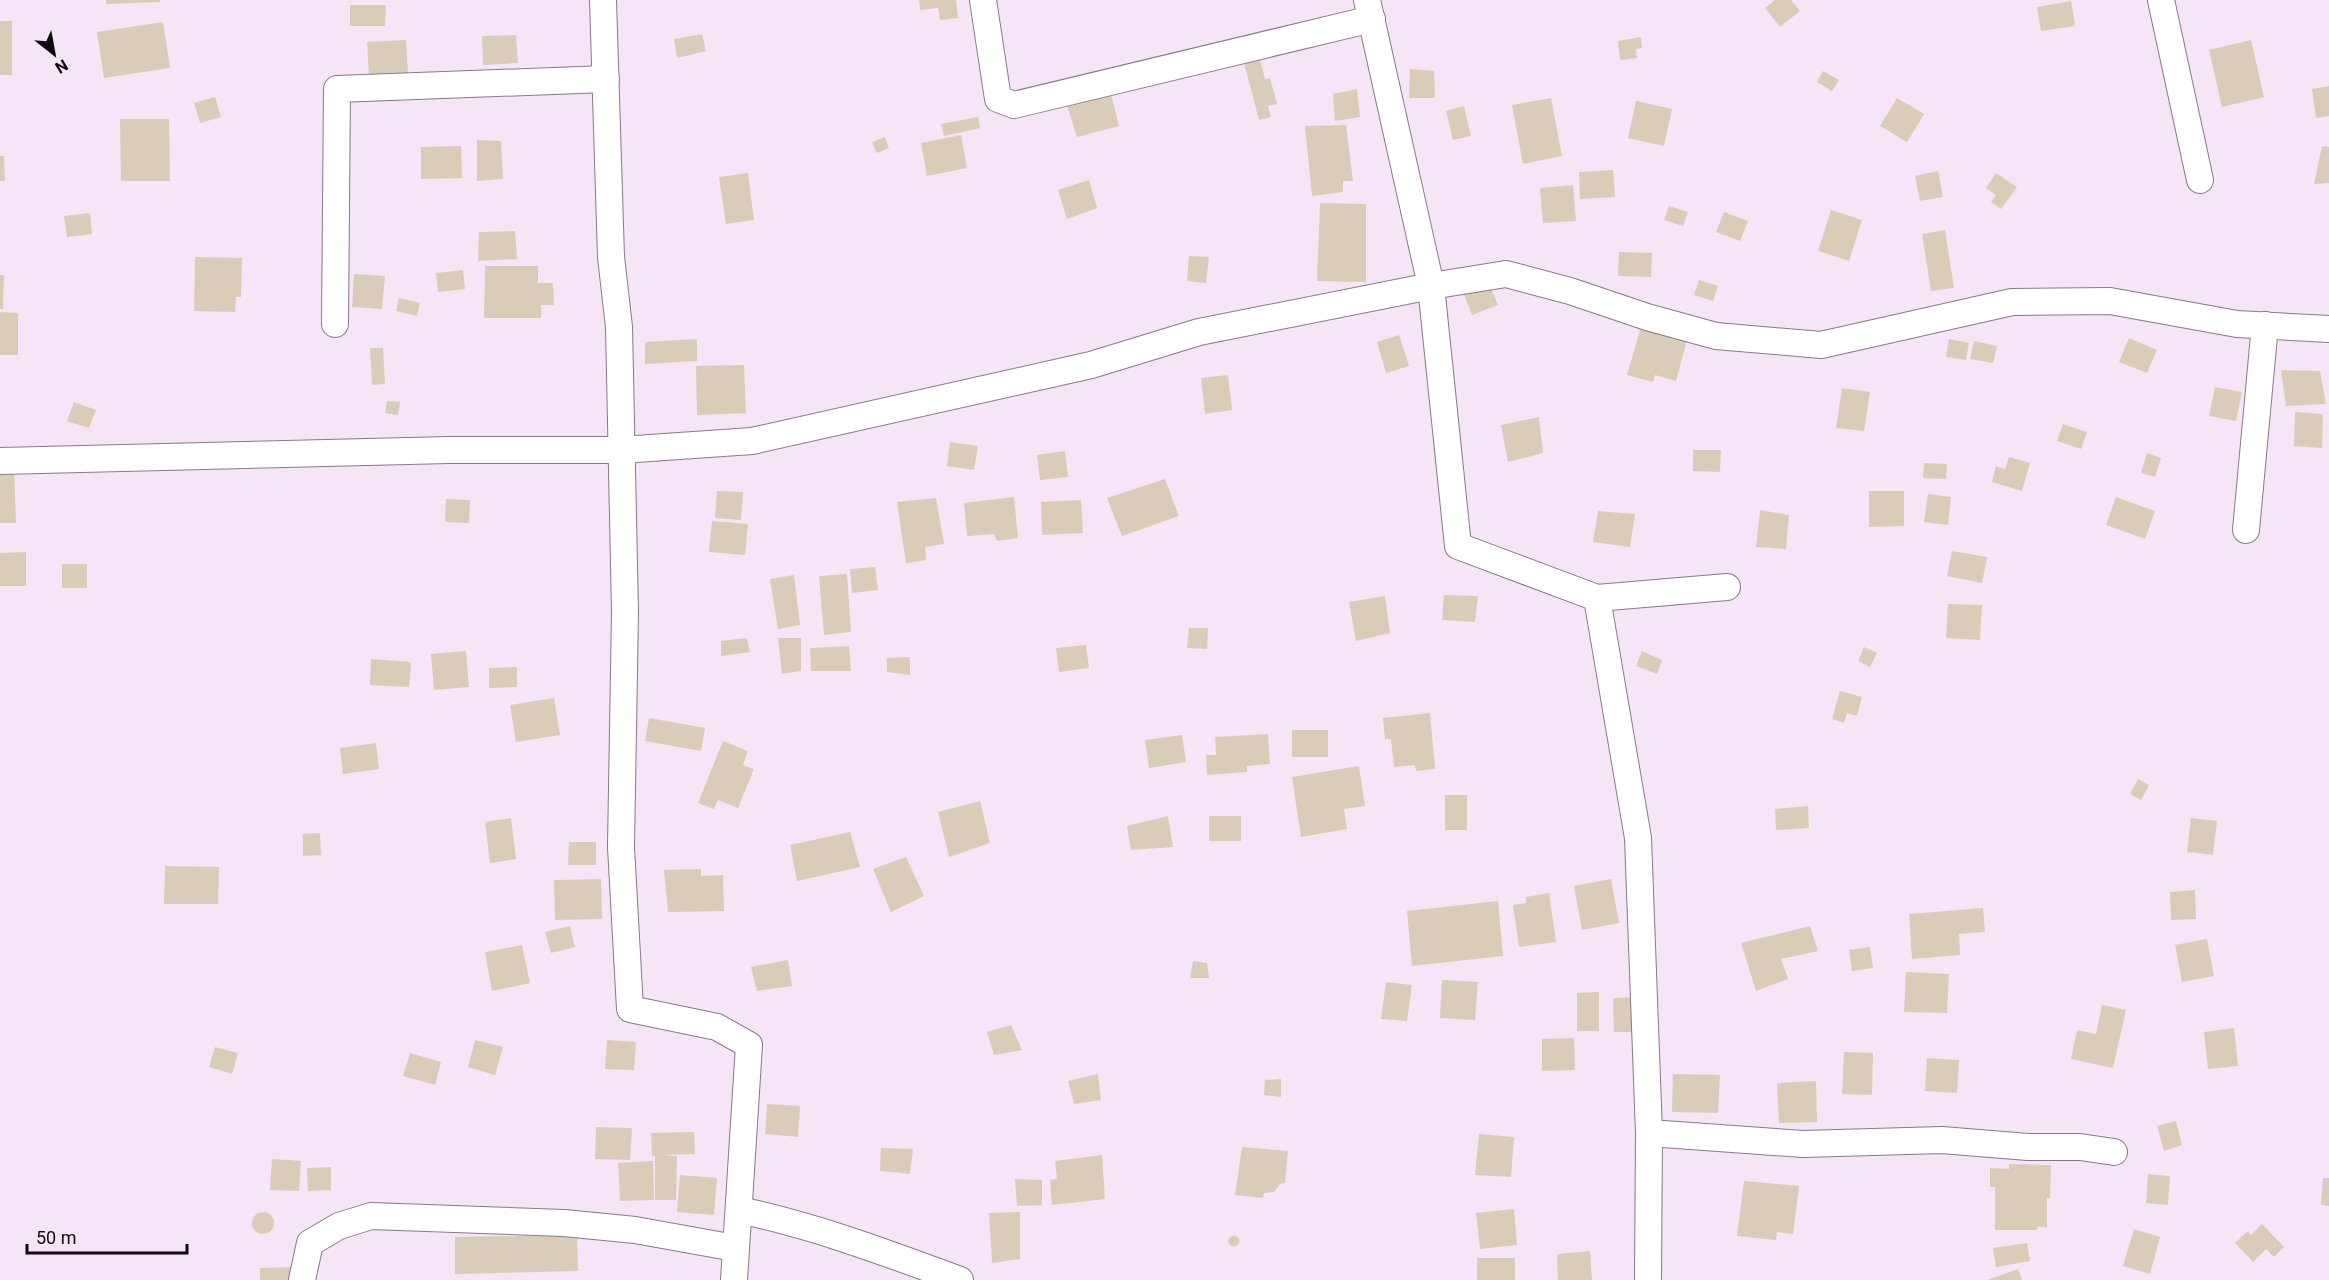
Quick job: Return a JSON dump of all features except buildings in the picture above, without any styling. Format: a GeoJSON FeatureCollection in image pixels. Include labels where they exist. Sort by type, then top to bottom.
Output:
{"type":"FeatureCollection","features":[{"type":"Feature","properties":{"kind":"street"},"geometry":{"type":"LineString","coordinates":[[603,0],[611,257],[619,327],[625,612],[621,847],[630,1009],[717,1027],[749,1045],[734,1280]]}},
{"type":"Feature","properties":{"kind":"street"},"geometry":{"type":"LineString","coordinates":[[983,0],[998,99],[1014,105],[1370,10],[1431,286],[1458,546],[1597,598],[1727,587]]}},
{"type":"Feature","properties":{"kind":"street"},"geometry":{"type":"LineString","coordinates":[[2161,0],[2200,180]]}},
{"type":"Feature","properties":{"kind":"street"},"geometry":{"type":"LineString","coordinates":[[334,324],[338,89],[606,79]]}},
{"type":"Feature","properties":{"kind":"street"},"geometry":{"type":"LineString","coordinates":[[0,462],[449,450],[621,450],[752,441],[1091,365],[1199,332],[1431,286],[1506,274],[1570,291],[1647,317],[1716,336],[1821,345],[2012,302],[2110,301],[2237,324],[2329,330]]}},
{"type":"Feature","properties":{"kind":"street"},"geometry":{"type":"LineString","coordinates":[[2246,530],[2265,326]]}},
{"type":"Feature","properties":{"kind":"street"},"geometry":{"type":"LineString","coordinates":[[1597,598],[1638,838],[1650,1133],[1648,1280]]}},
{"type":"Feature","properties":{"kind":"street"},"geometry":{"type":"LineString","coordinates":[[1650,1133],[1803,1144],[1942,1140],[2028,1147],[2080,1147],[2114,1152]]}},
{"type":"Feature","properties":{"kind":"street"},"geometry":{"type":"LineString","coordinates":[[739,1210],[796,1223],[960,1280]]}},
{"type":"Feature","properties":{"kind":"street"},"geometry":{"type":"LineString","coordinates":[[302,1280],[310,1243],[339,1226],[371,1216],[564,1223],[635,1230],[735,1248]]}}]}
